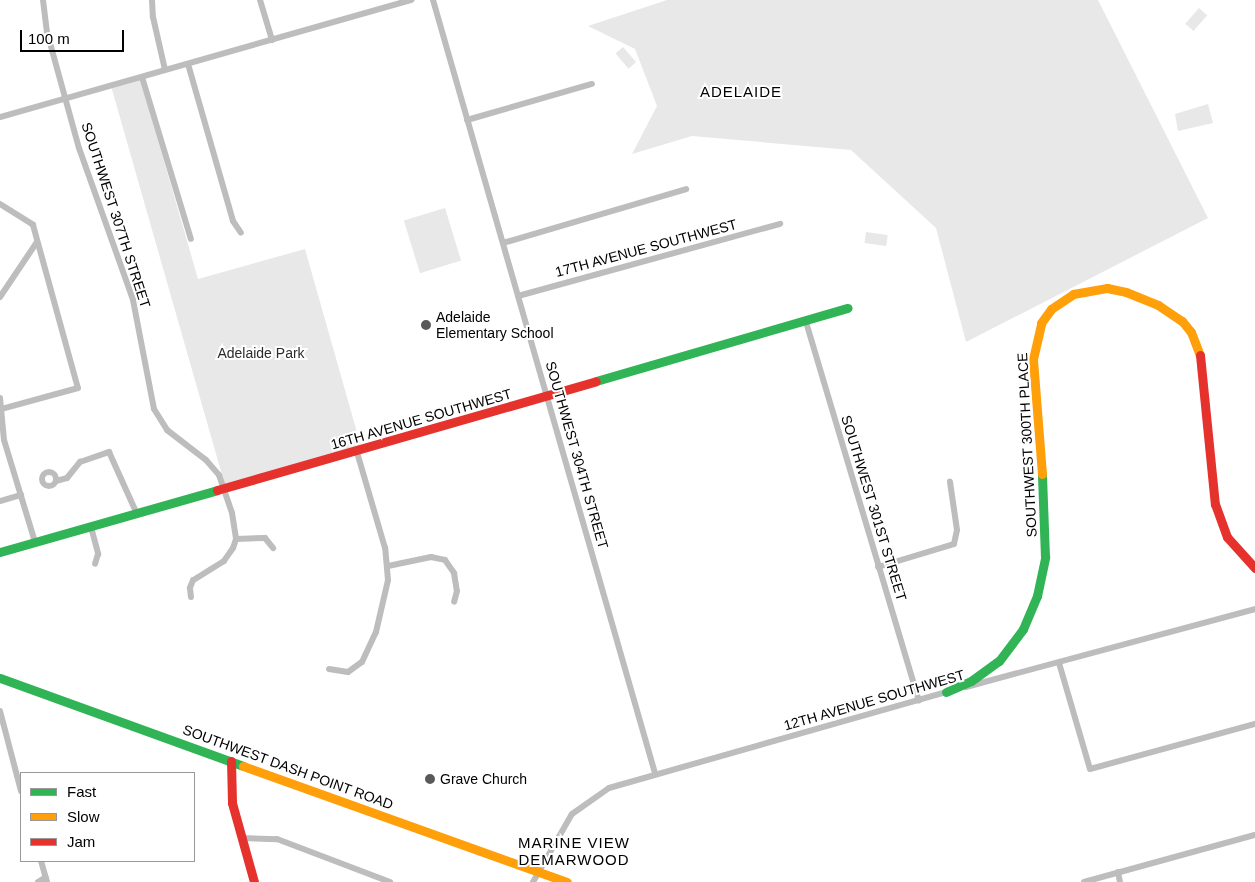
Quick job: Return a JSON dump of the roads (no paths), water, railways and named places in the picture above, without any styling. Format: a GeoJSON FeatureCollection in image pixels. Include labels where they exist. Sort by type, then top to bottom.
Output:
{"type":"FeatureCollection","features":[{"type":"Feature","properties":{"kind":"street","name":"SOUTHWEST 307TH STREET"},"geometry":{"type":"LineString","coordinates":[[44,0],[46,32],[86,168],[133,300],[154,409],[167,430],[212,467],[226,489],[236,539]]}},
{"type":"Feature","properties":{"kind":"street"},"geometry":{"type":"LineString","coordinates":[[152,0],[153,17],[165,70]]}},
{"type":"Feature","properties":{"kind":"street"},"geometry":{"type":"LineString","coordinates":[[260,0],[272,40]]}},
{"type":"Feature","properties":{"kind":"street"},"geometry":{"type":"LineString","coordinates":[[0,117],[412,0]]}},
{"type":"Feature","properties":{"kind":"street","name":"SOUTHWEST 304TH STREET"},"geometry":{"type":"LineString","coordinates":[[433,0],[655,773]]}},
{"type":"Feature","properties":{"kind":"street"},"geometry":{"type":"LineString","coordinates":[[188,64],[233,221],[241,233]]}},
{"type":"Feature","properties":{"kind":"street"},"geometry":{"type":"LineString","coordinates":[[142,77],[191,239]]}},
{"type":"Feature","properties":{"kind":"street"},"geometry":{"type":"LineString","coordinates":[[467,120],[592,84]]}},
{"type":"Feature","properties":{"kind":"street"},"geometry":{"type":"LineString","coordinates":[[503,243],[686,189]]}},
{"type":"Feature","properties":{"kind":"street"},"geometry":{"type":"LineString","coordinates":[[0,204],[33,225],[78,388],[2,409]]}},
{"type":"Feature","properties":{"kind":"street","name":"17TH AVENUE SOUTHWEST"},"geometry":{"type":"LineString","coordinates":[[518,296],[780,224]]}},
{"type":"Feature","properties":{"kind":"street"},"geometry":{"type":"LineString","coordinates":[[0,297],[37,242]]}},
{"type":"Feature","properties":{"kind":"street","name":"SOUTHWEST 300TH PLACE"},"geometry":{"type":"LineString","coordinates":[[946,692],[971,681],[999,661],[1012,646],[1032,612],[1045,557],[1046,523],[1033,359],[1037,337],[1051,309],[1061,300],[1107,288],[1126,292],[1158,305],[1182,321],[1198,342],[1204,373],[1215,504],[1228,537],[1255,568]]}},
{"type":"Feature","properties":{"kind":"street","name":"16TH AVENUE SOUTHWEST"},"geometry":{"type":"LineString","coordinates":[[0,552],[358,452],[806,322],[848,308]]}},
{"type":"Feature","properties":{"kind":"street","name":"SOUTHWEST 301ST STREET"},"geometry":{"type":"LineString","coordinates":[[806,322],[919,700]]}},
{"type":"Feature","properties":{"kind":"street"},"geometry":{"type":"LineString","coordinates":[[0,398],[2,439],[35,542]]}},
{"type":"Feature","properties":{"kind":"street"},"geometry":{"type":"LineString","coordinates":[[56,481],[67,478],[80,462],[109,452],[137,514]]}},
{"type":"Feature","properties":{"kind":"street"},"geometry":{"type":"LineString","coordinates":[[329,669],[339,673],[352,671],[366,656],[386,594],[388,566],[358,452]]}},
{"type":"Feature","properties":{"kind":"street"},"geometry":{"type":"LineString","coordinates":[[878,567],[954,544],[957,530],[950,482]]}},
{"type":"Feature","properties":{"kind":"street"},"geometry":{"type":"LineString","coordinates":[[0,501],[21,495]]}},
{"type":"Feature","properties":{"kind":"street"},"geometry":{"type":"LineString","coordinates":[[91,527],[98,554],[95,564]]}},
{"type":"Feature","properties":{"kind":"street"},"geometry":{"type":"LineString","coordinates":[[191,597],[190,588],[193,580],[224,561],[236,539],[266,538],[273,548]]}},
{"type":"Feature","properties":{"kind":"street"},"geometry":{"type":"LineString","coordinates":[[388,566],[439,557],[447,561],[454,573],[457,590],[454,602]]}},
{"type":"Feature","properties":{"kind":"street","name":"12TH AVENUE SOUTHWEST"},"geometry":{"type":"LineString","coordinates":[[533,882],[537,871],[564,825],[582,804],[614,785],[946,692],[1255,609]]}},
{"type":"Feature","properties":{"kind":"street"},"geometry":{"type":"LineString","coordinates":[[1059,663],[1090,769],[1255,724]]}},
{"type":"Feature","properties":{"kind":"street","name":"SOUTHWEST DASH POINT ROAD"},"geometry":{"type":"LineString","coordinates":[[0,678],[567,882]]}},
{"type":"Feature","properties":{"kind":"street"},"geometry":{"type":"LineString","coordinates":[[0,710],[20,787]]}},
{"type":"Feature","properties":{"kind":"street"},"geometry":{"type":"LineString","coordinates":[[231,761],[230,788],[241,838],[254,882]]}},
{"type":"Feature","properties":{"kind":"street"},"geometry":{"type":"LineString","coordinates":[[1084,882],[1255,835]]}},
{"type":"Feature","properties":{"kind":"street"},"geometry":{"type":"LineString","coordinates":[[241,838],[277,839],[390,882]]}},
{"type":"Feature","properties":{"kind":"street"},"geometry":{"type":"LineString","coordinates":[[38,882],[46,879],[41,862]]}},
{"type":"Feature","properties":{"kind":"street"},"geometry":{"type":"LineString","coordinates":[[1118,872],[1120,882]]}},
{"type":"Feature","properties":{"kind":"place","name":"Adelaide Elementary School"},"geometry":{"type":"Point","coordinates":[426,325]}},
{"type":"Feature","properties":{"kind":"place","name":"Grave Church"},"geometry":{"type":"Point","coordinates":[430,779]}},
{"type":"Feature","properties":{"kind":"district","name":"ADELAIDE"},"geometry":{"type":"Point","coordinates":[741,92]}},
{"type":"Feature","properties":{"kind":"district","name":"MARINE VIEW DEMARWOOD"},"geometry":{"type":"Point","coordinates":[574,850]}},
{"type":"Feature","properties":{"kind":"park label","name":"Adelaide Park"},"geometry":{"type":"Point","coordinates":[261,353]}}]}
